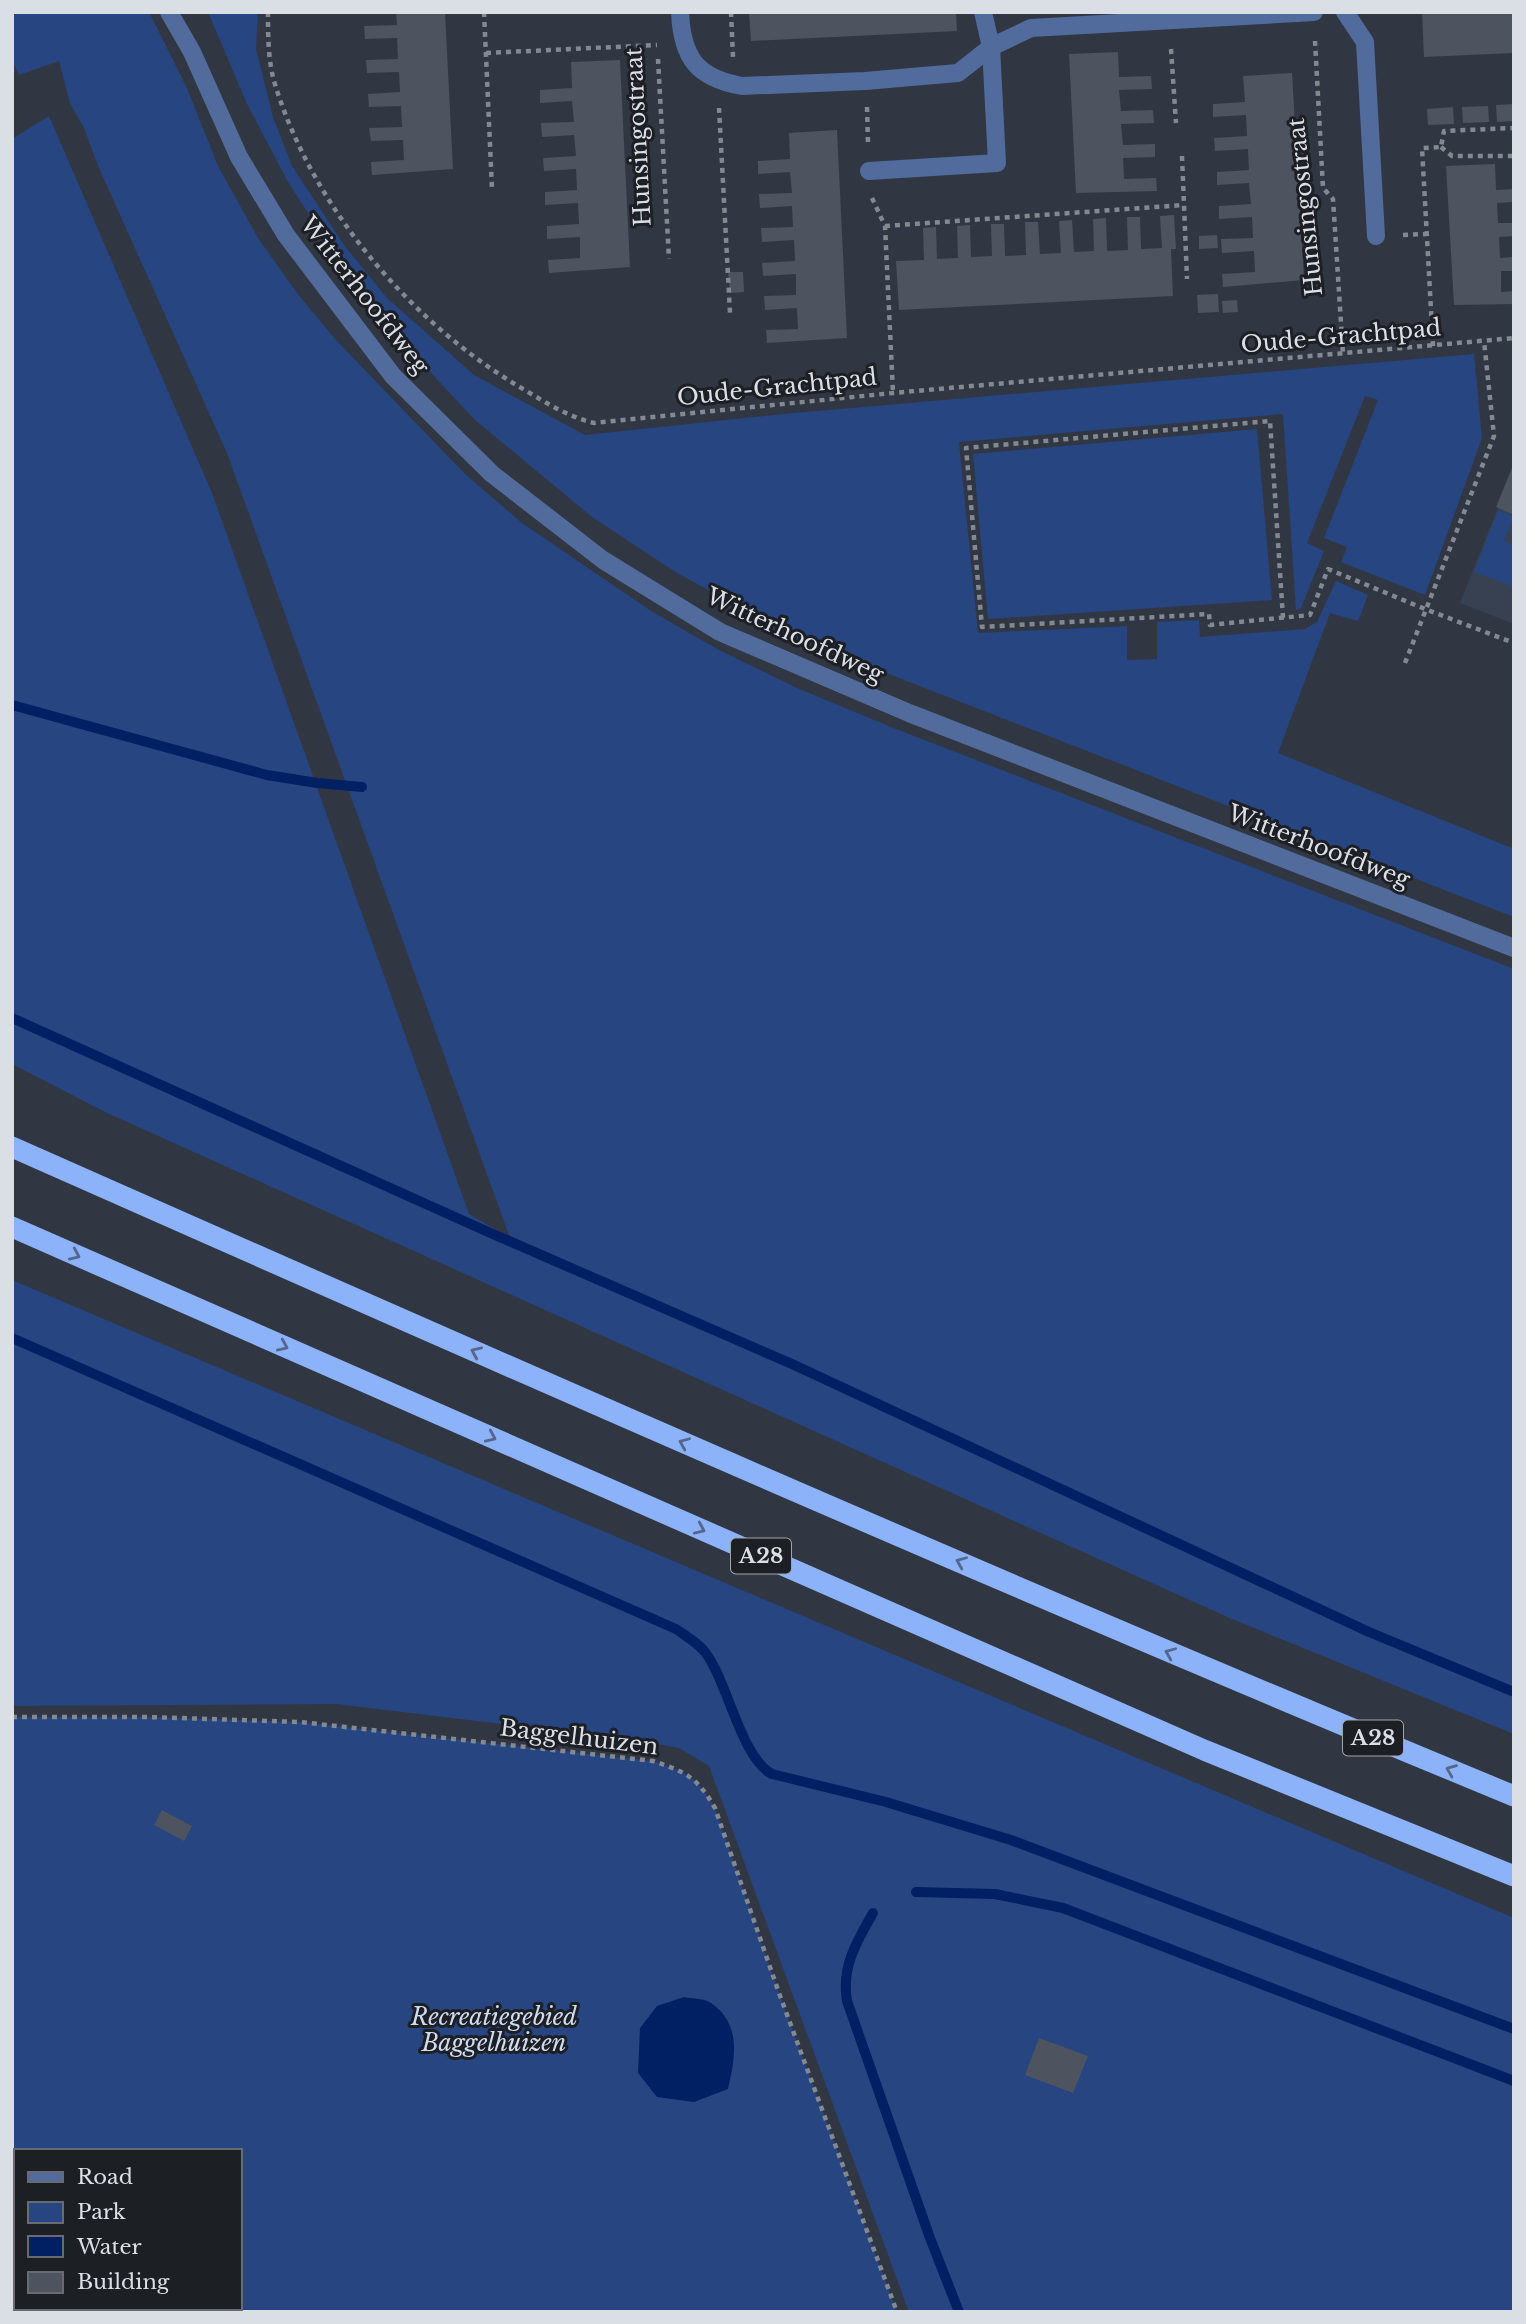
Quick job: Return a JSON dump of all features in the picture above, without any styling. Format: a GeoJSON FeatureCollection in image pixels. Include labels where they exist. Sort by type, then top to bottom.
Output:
{"type":"FeatureCollection","features":[{"type":"Feature","properties":{"kind":"highway","name":"A28"},"geometry":{"type":"LineString","coordinates":[[12,1147],[584,1400],[1207,1669],[1514,1796]]}},
{"type":"Feature","properties":{"kind":"highway","name":"A28"},"geometry":{"type":"LineString","coordinates":[[12,1227],[1204,1750],[1514,1876]]}},
{"type":"Feature","properties":{"kind":"street","name":"Witterhoofdweg"},"geometry":{"type":"LineString","coordinates":[[169,12],[192,52],[239,157],[286,235],[393,376],[492,474],[603,561],[720,632],[908,713],[1514,948]]}},
{"type":"Feature","properties":{"kind":"street","name":"Witterhoofdweg"},"geometry":{"type":"LineString","coordinates":[[183,12],[192,52]]}},
{"type":"Feature","properties":{"kind":"street"},"geometry":{"type":"LineString","coordinates":[[680,12],[681,33],[691,58],[705,74],[726,82],[865,81],[958,73],[991,47],[1031,28],[1314,12]]}},
{"type":"Feature","properties":{"kind":"street"},"geometry":{"type":"LineString","coordinates":[[869,171],[997,163],[991,47],[983,12]]}},
{"type":"Feature","properties":{"kind":"street"},"geometry":{"type":"LineString","coordinates":[[1345,12],[1365,42],[1376,236]]}},
{"type":"Feature","properties":{"kind":"path","name":"Oude-Grachtpad"},"geometry":{"type":"LineString","coordinates":[[268,12],[268,47],[274,80],[307,162],[369,258],[420,312],[459,346],[502,376],[568,415],[594,423],[893,393],[1514,338]]}},
{"type":"Feature","properties":{"kind":"path"},"geometry":{"type":"LineString","coordinates":[[484,12],[492,189]]}},
{"type":"Feature","properties":{"kind":"path"},"geometry":{"type":"LineString","coordinates":[[730,313],[726,82],[731,12]]}},
{"type":"Feature","properties":{"kind":"path","name":"Hunsingostraat"},"geometry":{"type":"LineString","coordinates":[[1314,12],[1323,188],[1333,199],[1343,354]]}},
{"type":"Feature","properties":{"kind":"path"},"geometry":{"type":"LineString","coordinates":[[1169,20],[1176,123]]}},
{"type":"Feature","properties":{"kind":"path","name":"Hunsingostraat"},"geometry":{"type":"LineString","coordinates":[[657,34],[669,260]]}},
{"type":"Feature","properties":{"kind":"path"},"geometry":{"type":"LineString","coordinates":[[486,53],[658,45]]}},
{"type":"Feature","properties":{"kind":"path"},"geometry":{"type":"LineString","coordinates":[[865,81],[869,192],[885,226],[893,393]]}},
{"type":"Feature","properties":{"kind":"path"},"geometry":{"type":"LineString","coordinates":[[1441,147],[1444,131],[1514,128]]}},
{"type":"Feature","properties":{"kind":"path"},"geometry":{"type":"LineString","coordinates":[[1433,346],[1422,148],[1441,147],[1452,156],[1514,156]]}},
{"type":"Feature","properties":{"kind":"path"},"geometry":{"type":"LineString","coordinates":[[1181,156],[1187,279]]}},
{"type":"Feature","properties":{"kind":"path"},"geometry":{"type":"LineString","coordinates":[[885,226],[1184,205]]}},
{"type":"Feature","properties":{"kind":"path"},"geometry":{"type":"LineString","coordinates":[[1405,663],[1494,436],[1484,341]]}},
{"type":"Feature","properties":{"kind":"path"},"geometry":{"type":"LineString","coordinates":[[1283,618],[1270,421],[966,448],[982,627],[1209,614],[1210,625],[1283,618],[1310,615],[1328,569],[1514,643]]}},
{"type":"Feature","properties":{"kind":"path","name":"Baggelhuizen"},"geometry":{"type":"LineString","coordinates":[[12,1717],[300,1721],[653,1761],[678,1770],[703,1786],[715,1808],[779,1993],[897,2312]]}},
{"type":"Feature","properties":{"kind":"shaded area"},"geometry":{"type":"Polygon","coordinates":[[[1514,468],[1514,624],[1460,603],[1514,468]]]}},
{"type":"Feature","properties":{"kind":"green space"},"geometry":{"type":"Polygon","coordinates":[[[12,12],[149,12],[186,86],[218,166],[258,238],[297,293],[335,339],[465,474],[522,523],[651,611],[719,650],[797,688],[891,727],[1514,969],[1514,1734],[1232,1619],[105,1112],[12,1064],[12,139],[49,116],[212,493],[469,1214],[510,1238],[227,453],[99,168],[84,128],[70,103],[59,61],[19,75],[12,61],[12,12]]]}},
{"type":"Feature","properties":{"kind":"green space"},"geometry":{"type":"Polygon","coordinates":[[[208,12],[258,12],[256,49],[273,117],[292,166],[344,245],[387,298],[474,375],[585,435],[783,414],[1474,354],[1482,438],[1425,595],[1341,562],[1347,547],[1324,538],[1378,400],[1365,396],[1307,543],[1324,551],[1301,608],[1296,610],[1283,414],[959,442],[978,633],[1127,626],[1127,660],[1157,659],[1157,622],[1199,620],[1200,637],[1305,629],[1317,622],[1336,581],[1368,595],[1358,621],[1330,613],[1278,753],[1514,849],[1514,917],[799,639],[677,573],[592,517],[475,420],[405,345],[341,264],[288,182],[247,104],[208,12]]]}},
{"type":"Feature","properties":{"kind":"green space"},"geometry":{"type":"Polygon","coordinates":[[[1257,429],[1272,600],[988,619],[973,454],[1257,429]]]}},
{"type":"Feature","properties":{"kind":"green space"},"geometry":{"type":"Polygon","coordinates":[[[1498,510],[1514,516],[1504,541],[1514,545],[1514,587],[1474,572],[1498,510]]]}},
{"type":"Feature","properties":{"kind":"green space"},"geometry":{"type":"Polygon","coordinates":[[[12,1280],[1514,1918],[1514,2312],[909,2312],[709,1766],[679,1748],[641,1741],[336,1704],[12,1706],[12,1280]]]}},
{"type":"Feature","properties":{"kind":"green space","name":"Recreatiegebied Baggelhuizen"},"geometry":{"type":"Polygon","coordinates":[[[12,1717],[148,1717],[300,1722],[653,1761],[690,1777],[715,1808],[779,1993],[897,2312],[12,2312],[12,1717]]]}},
{"type":"Feature","properties":{"kind":"water"},"geometry":{"type":"Polygon","coordinates":[[[684,1997],[708,2001],[721,2011],[728,2021],[734,2042],[728,2089],[694,2102],[657,2097],[638,2073],[640,2028],[657,2006],[684,1997]]]}},
{"type":"Feature","properties":{"kind":"building"},"geometry":{"type":"Polygon","coordinates":[[[396,12],[445,12],[453,169],[372,175],[371,162],[404,160],[403,140],[371,141],[369,128],[402,127],[401,106],[369,107],[368,94],[400,92],[399,72],[367,73],[366,60],[398,59],[397,38],[365,39],[364,26],[397,25],[396,12]]]}},
{"type":"Feature","properties":{"kind":"building"},"geometry":{"type":"Polygon","coordinates":[[[749,12],[956,12],[957,31],[751,41],[749,12]]]}},
{"type":"Feature","properties":{"kind":"building"},"geometry":{"type":"Polygon","coordinates":[[[1422,12],[1514,12],[1514,53],[1424,57],[1422,12]]]}},
{"type":"Feature","properties":{"kind":"building"},"geometry":{"type":"Polygon","coordinates":[[[1118,52],[1119,77],[1151,76],[1152,89],[1119,90],[1121,111],[1153,110],[1154,123],[1121,124],[1123,145],[1155,144],[1155,157],[1123,158],[1124,179],[1156,178],[1157,191],[1076,193],[1069,54],[1118,52]]]}},
{"type":"Feature","properties":{"kind":"building"},"geometry":{"type":"Polygon","coordinates":[[[620,60],[630,267],[549,273],[548,260],[580,258],[580,237],[547,239],[547,226],[579,224],[578,203],[545,205],[545,192],[577,190],[576,169],[544,171],[543,158],[576,156],[574,135],[542,137],[541,123],[574,122],[572,101],[540,103],[540,90],[572,88],[571,62],[620,60]]]}},
{"type":"Feature","properties":{"kind":"building"},"geometry":{"type":"Polygon","coordinates":[[[1292,73],[1304,280],[1223,287],[1222,274],[1255,272],[1254,251],[1222,253],[1221,239],[1253,238],[1252,217],[1219,219],[1219,206],[1251,204],[1249,183],[1217,185],[1217,172],[1249,170],[1248,149],[1215,151],[1214,138],[1247,136],[1246,115],[1213,117],[1213,104],[1245,102],[1243,76],[1292,73]]]}},
{"type":"Feature","properties":{"kind":"building"},"geometry":{"type":"Polygon","coordinates":[[[1514,104],[1514,121],[1497,122],[1496,105],[1514,104]]]}},
{"type":"Feature","properties":{"kind":"building"},"geometry":{"type":"Polygon","coordinates":[[[1488,106],[1489,122],[1463,123],[1462,107],[1488,106]]]}},
{"type":"Feature","properties":{"kind":"building"},"geometry":{"type":"Polygon","coordinates":[[[1453,107],[1454,124],[1428,125],[1427,109],[1453,107]]]}},
{"type":"Feature","properties":{"kind":"building"},"geometry":{"type":"Polygon","coordinates":[[[837,130],[847,338],[767,343],[766,330],[798,329],[797,308],[765,310],[764,296],[796,295],[796,274],[763,276],[762,263],[795,261],[794,240],[762,242],[761,228],[793,227],[792,206],[760,208],[759,194],[792,193],[790,172],[758,174],[758,161],[790,159],[789,133],[837,130]]]}},
{"type":"Feature","properties":{"kind":"building"},"geometry":{"type":"Polygon","coordinates":[[[1495,164],[1496,190],[1514,189],[1514,202],[1497,203],[1498,223],[1514,223],[1514,236],[1499,237],[1500,258],[1514,257],[1514,271],[1501,271],[1501,292],[1514,291],[1514,304],[1454,305],[1446,166],[1495,164]]]}},
{"type":"Feature","properties":{"kind":"building"},"geometry":{"type":"Polygon","coordinates":[[[1174,215],[1176,249],[1171,249],[1173,296],[899,310],[896,261],[924,260],[923,228],[936,227],[937,259],[958,258],[957,226],[970,225],[971,257],[992,256],[991,224],[1004,224],[1005,256],[1026,255],[1025,222],[1038,222],[1040,254],[1061,253],[1059,221],[1072,220],[1074,252],[1094,251],[1093,219],[1106,218],[1107,251],[1128,250],[1127,217],[1140,217],[1141,249],[1162,248],[1160,216],[1174,215]]]}},
{"type":"Feature","properties":{"kind":"building"},"geometry":{"type":"Polygon","coordinates":[[[1217,235],[1218,248],[1199,249],[1199,236],[1217,235]]]}},
{"type":"Feature","properties":{"kind":"building"},"geometry":{"type":"Polygon","coordinates":[[[728,272],[743,272],[744,292],[730,293],[728,272]]]}},
{"type":"Feature","properties":{"kind":"building"},"geometry":{"type":"Polygon","coordinates":[[[1218,294],[1219,312],[1198,313],[1197,295],[1218,294]]]}},
{"type":"Feature","properties":{"kind":"building"},"geometry":{"type":"Polygon","coordinates":[[[1237,300],[1238,312],[1223,313],[1222,301],[1237,300]]]}},
{"type":"Feature","properties":{"kind":"building"},"geometry":{"type":"Polygon","coordinates":[[[1514,463],[1514,510],[1512,514],[1496,507],[1514,463]]]}},
{"type":"Feature","properties":{"kind":"building"},"geometry":{"type":"Polygon","coordinates":[[[162,1810],[192,1826],[184,1841],[154,1825],[162,1810]]]}},
{"type":"Feature","properties":{"kind":"building"},"geometry":{"type":"Polygon","coordinates":[[[1039,2038],[1088,2056],[1073,2093],[1025,2075],[1039,2038]]]}},
{"type":"Feature","properties":{"kind":"waterway"},"geometry":{"type":"LineString","coordinates":[[12,705],[267,775],[362,787]]}},
{"type":"Feature","properties":{"kind":"waterway"},"geometry":{"type":"LineString","coordinates":[[12,1018],[486,1231],[792,1364],[1369,1632],[1514,1692]]}},
{"type":"Feature","properties":{"kind":"waterway"},"geometry":{"type":"LineString","coordinates":[[12,1338],[676,1629],[705,1652],[721,1681],[743,1736],[761,1765],[772,1774],[886,1802],[1011,1840],[1514,2029]]}},
{"type":"Feature","properties":{"kind":"waterway"},"geometry":{"type":"LineString","coordinates":[[916,1892],[995,1894],[1063,1908],[1514,2081]]}},
{"type":"Feature","properties":{"kind":"waterway"},"geometry":{"type":"LineString","coordinates":[[873,1913],[856,1944],[848,1966],[847,2001],[930,2238],[959,2312]]}}]}
